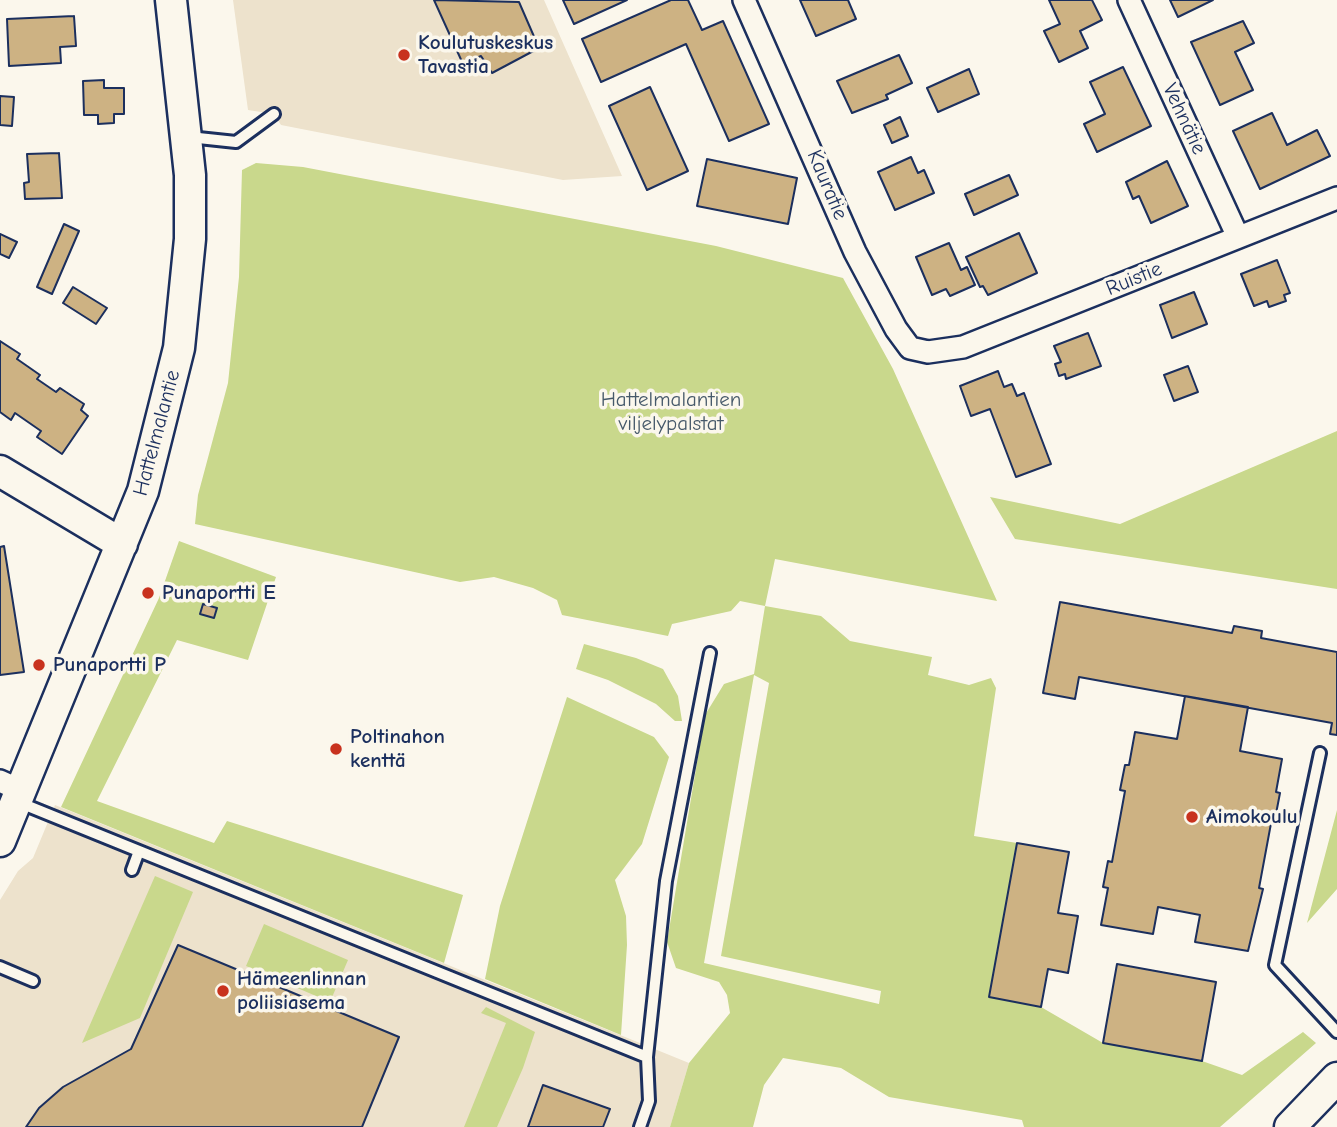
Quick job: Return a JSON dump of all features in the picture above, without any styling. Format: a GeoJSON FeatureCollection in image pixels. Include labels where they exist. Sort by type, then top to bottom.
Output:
{"type":"FeatureCollection","features":[{"type":"Feature","properties":{"kind":"main road","name":"Hattelmalantie"},"geometry":{"type":"LineString","coordinates":[[0,841],[12,791],[122,544],[146,480],[179,348],[190,239],[186,136],[171,0]]}},
{"type":"Feature","properties":{"kind":"main road"},"geometry":{"type":"LineString","coordinates":[[0,471],[122,544]]}},
{"type":"Feature","properties":{"kind":"main road"},"geometry":{"type":"LineString","coordinates":[[1290,1127],[1337,1079]]}},
{"type":"Feature","properties":{"kind":"street","name":"Kauratie"},"geometry":{"type":"LineString","coordinates":[[744,0],[855,253],[896,329],[910,348],[928,352]]}},
{"type":"Feature","properties":{"kind":"street","name":"Vehnätie"},"geometry":{"type":"LineString","coordinates":[[1129,0],[1238,237]]}},
{"type":"Feature","properties":{"kind":"street","name":"Ruistie"},"geometry":{"type":"LineString","coordinates":[[928,352],[975,343],[1337,198]]}},
{"type":"Feature","properties":{"kind":"lane"},"geometry":{"type":"LineString","coordinates":[[186,136],[236,142],[274,114]]}},
{"type":"Feature","properties":{"kind":"lane"},"geometry":{"type":"LineString","coordinates":[[640,1127],[649,1101],[647,1057],[666,881],[710,653]]}},
{"type":"Feature","properties":{"kind":"lane"},"geometry":{"type":"LineString","coordinates":[[1320,753],[1275,965],[1337,1032]]}},
{"type":"Feature","properties":{"kind":"lane"},"geometry":{"type":"LineString","coordinates":[[12,791],[139,851],[647,1057]]}},
{"type":"Feature","properties":{"kind":"lane"},"geometry":{"type":"LineString","coordinates":[[132,870],[139,851]]}},
{"type":"Feature","properties":{"kind":"lane"},"geometry":{"type":"LineString","coordinates":[[0,967],[33,981]]}},
{"type":"Feature","properties":{"kind":"shaded area","name":"Koulutuskeskus Tavastia"},"geometry":{"type":"Polygon","coordinates":[[[233,0],[544,0],[622,176],[563,180],[281,125],[274,114],[248,110],[233,0]]]}},
{"type":"Feature","properties":{"kind":"shaded area"},"geometry":{"type":"Polygon","coordinates":[[[55,805],[689,1063],[670,1127],[0,1127],[0,900],[18,871],[33,858],[55,805]]]}},
{"type":"Feature","properties":{"kind":"green space","name":"Hattelmalantien viljelypalstat"},"geometry":{"type":"Polygon","coordinates":[[[256,163],[303,167],[716,246],[843,278],[893,369],[997,601],[775,559],[765,606],[740,601],[731,611],[672,624],[668,636],[562,615],[557,600],[533,588],[494,577],[460,582],[195,524],[198,495],[228,383],[239,277],[242,170],[256,163]]]}},
{"type":"Feature","properties":{"kind":"green space"},"geometry":{"type":"Polygon","coordinates":[[[1337,431],[1337,589],[1015,539],[990,497],[1120,524],[1337,431]]]}},
{"type":"Feature","properties":{"kind":"green space"},"geometry":{"type":"Polygon","coordinates":[[[179,541],[276,577],[248,660],[177,640],[97,801],[214,843],[227,821],[463,895],[444,963],[61,807],[159,598],[179,541]]]}},
{"type":"Feature","properties":{"kind":"green space"},"geometry":{"type":"Polygon","coordinates":[[[765,606],[821,616],[850,641],[932,657],[928,675],[969,685],[991,678],[996,688],[974,836],[1017,843],[989,997],[1041,1007],[1103,1043],[1202,1061],[1242,1075],[1303,1032],[1316,1043],[1220,1127],[1024,1127],[1022,1120],[889,1097],[841,1068],[783,1058],[764,1085],[753,1127],[670,1127],[689,1063],[730,1013],[727,995],[719,982],[676,968],[667,942],[705,715],[724,684],[754,674],[765,606]],[[754,675],[704,963],[879,1004],[881,991],[721,956],[769,683],[754,675]]]}},
{"type":"Feature","properties":{"kind":"green space"},"geometry":{"type":"Polygon","coordinates":[[[584,644],[636,658],[663,669],[678,696],[682,721],[675,721],[656,704],[608,680],[576,669],[584,644]]]}},
{"type":"Feature","properties":{"kind":"green space"},"geometry":{"type":"Polygon","coordinates":[[[567,697],[654,737],[669,757],[642,844],[615,880],[626,916],[627,945],[621,1035],[485,979],[500,906],[567,697]]]}},
{"type":"Feature","properties":{"kind":"green space"},"geometry":{"type":"Polygon","coordinates":[[[1337,810],[1337,889],[1307,923],[1337,810]]]}},
{"type":"Feature","properties":{"kind":"green space"},"geometry":{"type":"Polygon","coordinates":[[[155,876],[193,892],[140,1018],[82,1043],[155,876]]]}},
{"type":"Feature","properties":{"kind":"green space"},"geometry":{"type":"Polygon","coordinates":[[[264,924],[348,960],[330,1002],[246,966],[264,924]]]}},
{"type":"Feature","properties":{"kind":"green space"},"geometry":{"type":"Polygon","coordinates":[[[486,1007],[535,1032],[523,1068],[497,1127],[464,1127],[506,1023],[481,1013],[486,1007]]]}},
{"type":"Feature","properties":{"kind":"building"},"geometry":{"type":"Polygon","coordinates":[[[434,0],[519,2],[539,48],[492,73],[481,56],[463,64],[434,0]]]}},
{"type":"Feature","properties":{"kind":"building"},"geometry":{"type":"Polygon","coordinates":[[[563,0],[627,0],[574,24],[563,0]]]}},
{"type":"Feature","properties":{"kind":"building"},"geometry":{"type":"Polygon","coordinates":[[[671,0],[688,0],[702,30],[723,21],[769,124],[729,141],[686,44],[601,82],[582,39],[671,0]]]}},
{"type":"Feature","properties":{"kind":"building"},"geometry":{"type":"Polygon","coordinates":[[[800,0],[848,0],[856,19],[816,36],[800,0]]]}},
{"type":"Feature","properties":{"kind":"building"},"geometry":{"type":"Polygon","coordinates":[[[1049,0],[1092,0],[1102,20],[1080,31],[1088,48],[1059,62],[1044,31],[1060,24],[1049,0]]]}},
{"type":"Feature","properties":{"kind":"building"},"geometry":{"type":"Polygon","coordinates":[[[1170,0],[1213,0],[1178,17],[1170,0]]]}},
{"type":"Feature","properties":{"kind":"building"},"geometry":{"type":"Polygon","coordinates":[[[74,16],[76,46],[60,47],[61,63],[9,66],[7,19],[74,16]]]}},
{"type":"Feature","properties":{"kind":"building"},"geometry":{"type":"Polygon","coordinates":[[[1243,21],[1254,43],[1235,52],[1253,90],[1220,105],[1191,42],[1243,21]]]}},
{"type":"Feature","properties":{"kind":"building"},"geometry":{"type":"Polygon","coordinates":[[[899,55],[912,83],[886,95],[888,99],[852,113],[837,81],[899,55]]]}},
{"type":"Feature","properties":{"kind":"building"},"geometry":{"type":"Polygon","coordinates":[[[1123,67],[1151,126],[1097,152],[1084,124],[1105,114],[1090,82],[1123,67]]]}},
{"type":"Feature","properties":{"kind":"building"},"geometry":{"type":"Polygon","coordinates":[[[969,69],[979,94],[938,112],[927,88],[969,69]]]}},
{"type":"Feature","properties":{"kind":"building"},"geometry":{"type":"Polygon","coordinates":[[[104,80],[104,88],[124,88],[124,114],[114,114],[114,123],[98,124],[98,115],[84,115],[83,81],[104,80]]]}},
{"type":"Feature","properties":{"kind":"building"},"geometry":{"type":"Polygon","coordinates":[[[650,87],[688,171],[647,190],[609,106],[650,87]]]}},
{"type":"Feature","properties":{"kind":"building"},"geometry":{"type":"Polygon","coordinates":[[[0,96],[14,97],[12,126],[0,125],[0,96]]]}},
{"type":"Feature","properties":{"kind":"building"},"geometry":{"type":"Polygon","coordinates":[[[1272,113],[1287,145],[1317,130],[1330,156],[1260,189],[1233,131],[1272,113]]]}},
{"type":"Feature","properties":{"kind":"building"},"geometry":{"type":"Polygon","coordinates":[[[900,117],[908,136],[892,143],[884,125],[900,117]]]}},
{"type":"Feature","properties":{"kind":"building"},"geometry":{"type":"Polygon","coordinates":[[[59,153],[62,198],[25,199],[24,183],[29,182],[27,154],[59,153]]]}},
{"type":"Feature","properties":{"kind":"building"},"geometry":{"type":"Polygon","coordinates":[[[911,157],[918,173],[924,170],[934,193],[895,210],[878,172],[911,157]]]}},
{"type":"Feature","properties":{"kind":"building"},"geometry":{"type":"Polygon","coordinates":[[[707,159],[797,178],[788,224],[697,206],[707,159]]]}},
{"type":"Feature","properties":{"kind":"building"},"geometry":{"type":"Polygon","coordinates":[[[1167,161],[1188,206],[1151,223],[1139,196],[1133,199],[1126,182],[1167,161]]]}},
{"type":"Feature","properties":{"kind":"building"},"geometry":{"type":"Polygon","coordinates":[[[1009,175],[1018,195],[974,215],[965,194],[1009,175]]]}},
{"type":"Feature","properties":{"kind":"building"},"geometry":{"type":"Polygon","coordinates":[[[64,224],[79,231],[52,294],[37,287],[64,224]]]}},
{"type":"Feature","properties":{"kind":"building"},"geometry":{"type":"Polygon","coordinates":[[[1019,233],[1037,273],[988,295],[983,286],[980,287],[966,257],[1019,233]]]}},
{"type":"Feature","properties":{"kind":"building"},"geometry":{"type":"Polygon","coordinates":[[[0,234],[17,242],[9,258],[0,254],[0,234]]]}},
{"type":"Feature","properties":{"kind":"building"},"geometry":{"type":"Polygon","coordinates":[[[949,243],[961,270],[967,267],[975,285],[950,296],[946,289],[932,295],[916,257],[949,243]]]}},
{"type":"Feature","properties":{"kind":"building"},"geometry":{"type":"Polygon","coordinates":[[[1277,260],[1290,293],[1284,295],[1286,301],[1269,307],[1267,301],[1254,306],[1241,274],[1277,260]]]}},
{"type":"Feature","properties":{"kind":"building"},"geometry":{"type":"Polygon","coordinates":[[[73,287],[107,308],[96,324],[63,303],[73,287]]]}},
{"type":"Feature","properties":{"kind":"building"},"geometry":{"type":"Polygon","coordinates":[[[1194,292],[1207,324],[1172,338],[1160,305],[1194,292]]]}},
{"type":"Feature","properties":{"kind":"building"},"geometry":{"type":"Polygon","coordinates":[[[1088,333],[1101,366],[1066,379],[1065,374],[1059,376],[1055,364],[1061,362],[1054,346],[1088,333]]]}},
{"type":"Feature","properties":{"kind":"building"},"geometry":{"type":"Polygon","coordinates":[[[0,341],[20,354],[17,359],[40,375],[37,379],[56,392],[60,388],[84,404],[81,410],[88,416],[62,454],[37,437],[41,431],[15,413],[11,420],[0,412],[0,341]]]}},
{"type":"Feature","properties":{"kind":"building"},"geometry":{"type":"Polygon","coordinates":[[[1188,366],[1198,392],[1174,401],[1164,375],[1188,366]]]}},
{"type":"Feature","properties":{"kind":"building"},"geometry":{"type":"Polygon","coordinates":[[[998,371],[1004,387],[1012,384],[1017,396],[1024,393],[1051,464],[1016,477],[990,409],[971,416],[960,386],[998,371]]]}},
{"type":"Feature","properties":{"kind":"building"},"geometry":{"type":"Polygon","coordinates":[[[4,546],[24,672],[0,675],[0,547],[4,546]]]}},
{"type":"Feature","properties":{"kind":"building"},"geometry":{"type":"Polygon","coordinates":[[[1060,602],[1232,633],[1234,626],[1262,631],[1261,638],[1337,652],[1337,735],[1330,734],[1332,723],[1079,677],[1075,699],[1043,693],[1060,602]]]}},
{"type":"Feature","properties":{"kind":"building"},"geometry":{"type":"Polygon","coordinates":[[[203,604],[217,608],[214,618],[200,614],[203,604]]]}},
{"type":"Feature","properties":{"kind":"building"},"geometry":{"type":"Polygon","coordinates":[[[1185,696],[1248,707],[1240,751],[1282,759],[1276,792],[1280,793],[1275,819],[1272,818],[1259,888],[1263,889],[1248,951],[1195,942],[1200,915],[1158,907],[1153,934],[1101,925],[1108,888],[1103,887],[1108,861],[1112,862],[1125,791],[1120,790],[1125,765],[1129,765],[1135,732],[1177,739],[1185,696]]]}},
{"type":"Feature","properties":{"kind":"building"},"geometry":{"type":"Polygon","coordinates":[[[1017,843],[1069,852],[1058,913],[1078,916],[1068,973],[1048,969],[1041,1007],[989,997],[1017,843]]]}},
{"type":"Feature","properties":{"kind":"building","name":"Hämeenlinnan poliisiasema"},"geometry":{"type":"Polygon","coordinates":[[[178,945],[399,1037],[362,1127],[26,1127],[39,1108],[63,1087],[131,1049],[178,945]]]}},
{"type":"Feature","properties":{"kind":"building"},"geometry":{"type":"Polygon","coordinates":[[[1117,964],[1216,982],[1202,1061],[1103,1043],[1117,964]]]}},
{"type":"Feature","properties":{"kind":"building"},"geometry":{"type":"Polygon","coordinates":[[[543,1085],[610,1109],[603,1127],[528,1127],[543,1085]]]}},
{"type":"Feature","properties":{"kind":"place","name":"Koulutuskeskus Tavastia"},"geometry":{"type":"Point","coordinates":[404,55]}},
{"type":"Feature","properties":{"kind":"place","name":"Punaportti E"},"geometry":{"type":"Point","coordinates":[148,593]}},
{"type":"Feature","properties":{"kind":"place","name":"Punaportti P"},"geometry":{"type":"Point","coordinates":[39,665]}},
{"type":"Feature","properties":{"kind":"place","name":"Poltinahon kenttä"},"geometry":{"type":"Point","coordinates":[336,749]}},
{"type":"Feature","properties":{"kind":"place","name":"Aimokoulu"},"geometry":{"type":"Point","coordinates":[1192,817]}},
{"type":"Feature","properties":{"kind":"place","name":"Hämeenlinnan poliisiasema"},"geometry":{"type":"Point","coordinates":[223,991]}}]}
